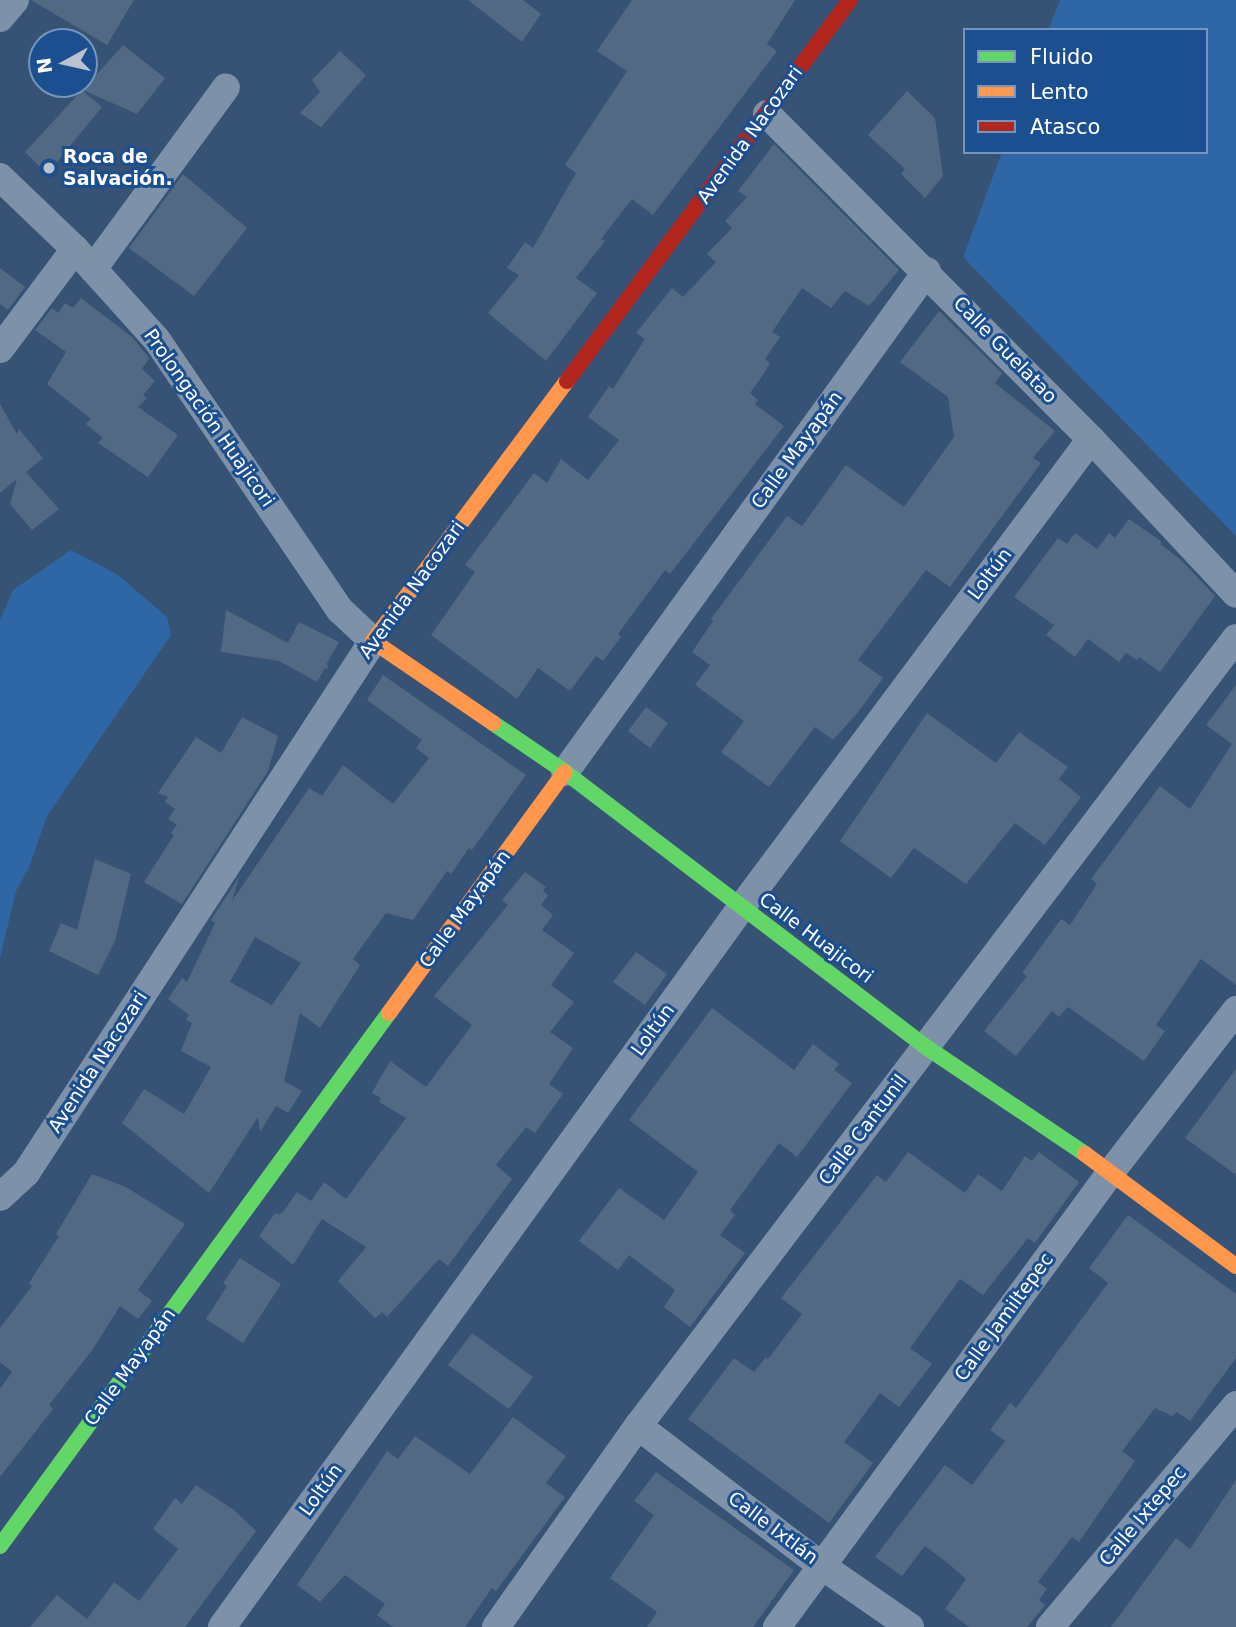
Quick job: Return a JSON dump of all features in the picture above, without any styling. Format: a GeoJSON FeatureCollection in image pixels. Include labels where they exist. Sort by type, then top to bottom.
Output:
{"type":"FeatureCollection","features":[{"type":"Feature","properties":{"kind":"street"},"geometry":{"type":"LineString","coordinates":[[0,18],[15,0]]}},
{"type":"Feature","properties":{"kind":"street","name":"Avenida Nacozari"},"geometry":{"type":"LineString","coordinates":[[0,1197],[26,1173],[373,641],[850,0]]}},
{"type":"Feature","properties":{"kind":"street"},"geometry":{"type":"LineString","coordinates":[[0,349],[84,259],[226,87]]}},
{"type":"Feature","properties":{"kind":"street","name":"Calle Guelatao"},"geometry":{"type":"LineString","coordinates":[[767,114],[927,271],[1091,439],[1236,594]]}},
{"type":"Feature","properties":{"kind":"street","name":"Prolongación Huajicori"},"geometry":{"type":"LineString","coordinates":[[0,177],[84,259],[157,340],[340,610],[373,641]]}},
{"type":"Feature","properties":{"kind":"street","name":"Calle Mayapán"},"geometry":{"type":"LineString","coordinates":[[0,1546],[927,271]]}},
{"type":"Feature","properties":{"kind":"street","name":"Loltún"},"geometry":{"type":"LineString","coordinates":[[222,1627],[741,908],[1091,439]]}},
{"type":"Feature","properties":{"kind":"street","name":"Calle Cantunil"},"geometry":{"type":"LineString","coordinates":[[496,1627],[638,1426],[1236,638]]}},
{"type":"Feature","properties":{"kind":"street","name":"Calle Huajicori"},"geometry":{"type":"LineString","coordinates":[[373,641],[565,772],[926,1047],[1111,1172],[1236,1266]]}},
{"type":"Feature","properties":{"kind":"street","name":"Calle Jamiltepec"},"geometry":{"type":"LineString","coordinates":[[777,1627],[1111,1172],[1236,1010]]}},
{"type":"Feature","properties":{"kind":"street","name":"Calle Ixtepec"},"geometry":{"type":"LineString","coordinates":[[1051,1627],[1236,1405]]}},
{"type":"Feature","properties":{"kind":"street","name":"Calle Ixtlán"},"geometry":{"type":"LineString","coordinates":[[638,1426],[822,1566],[910,1627]]}},
{"type":"Feature","properties":{"kind":"shaded area"},"geometry":{"type":"Polygon","coordinates":[[[1060,0],[1236,0],[1236,536],[963,257],[1001,154],[1208,154],[1208,28],[1049,28],[1060,0]]]}},
{"type":"Feature","properties":{"kind":"shaded area"},"geometry":{"type":"Polygon","coordinates":[[[71,550],[118,575],[167,617],[171,635],[47,816],[29,867],[16,891],[0,958],[0,620],[13,590],[71,550]]]}},
{"type":"Feature","properties":{"kind":"building"},"geometry":{"type":"Polygon","coordinates":[[[31,0],[134,0],[107,45],[98,40],[98,28],[78,28],[31,0]]]}},
{"type":"Feature","properties":{"kind":"building"},"geometry":{"type":"Polygon","coordinates":[[[468,0],[523,0],[541,14],[522,42],[468,0]]]}},
{"type":"Feature","properties":{"kind":"building"},"geometry":{"type":"Polygon","coordinates":[[[632,0],[795,0],[767,44],[777,51],[653,215],[632,199],[601,239],[605,241],[576,278],[597,293],[546,361],[488,313],[519,275],[507,268],[525,242],[533,248],[576,173],[565,165],[627,71],[597,51],[632,0]]]}},
{"type":"Feature","properties":{"kind":"building"},"geometry":{"type":"Polygon","coordinates":[[[123,45],[165,78],[137,114],[98,97],[98,73],[123,45]]]}},
{"type":"Feature","properties":{"kind":"building"},"geometry":{"type":"Polygon","coordinates":[[[340,51],[366,75],[321,127],[300,113],[320,92],[312,80],[340,51]]]}},
{"type":"Feature","properties":{"kind":"building"},"geometry":{"type":"Polygon","coordinates":[[[907,91],[935,118],[943,176],[925,198],[901,174],[905,169],[868,135],[907,91]]]}},
{"type":"Feature","properties":{"kind":"building"},"geometry":{"type":"Polygon","coordinates":[[[75,98],[91,98],[102,107],[47,174],[25,152],[75,98]]]}},
{"type":"Feature","properties":{"kind":"building"},"geometry":{"type":"Polygon","coordinates":[[[774,144],[899,270],[869,306],[845,291],[831,308],[802,288],[772,332],[780,337],[765,359],[770,363],[750,393],[758,400],[755,404],[784,426],[670,574],[665,570],[618,634],[621,637],[603,661],[596,656],[570,691],[538,668],[517,699],[431,635],[475,572],[465,565],[534,473],[547,483],[561,459],[588,480],[619,440],[588,417],[609,386],[613,389],[645,339],[636,333],[672,288],[683,297],[716,262],[707,254],[732,228],[725,221],[747,197],[738,191],[774,144]]]}},
{"type":"Feature","properties":{"kind":"building"},"geometry":{"type":"Polygon","coordinates":[[[183,174],[247,228],[194,296],[129,248],[183,174]]]}},
{"type":"Feature","properties":{"kind":"building"},"geometry":{"type":"Polygon","coordinates":[[[0,268],[25,287],[8,310],[0,304],[0,268]]]}},
{"type":"Feature","properties":{"kind":"building"},"geometry":{"type":"Polygon","coordinates":[[[81,298],[132,337],[149,358],[142,369],[155,381],[143,395],[147,398],[138,407],[178,435],[148,477],[98,443],[103,438],[86,424],[91,419],[47,384],[66,352],[35,330],[52,308],[58,313],[65,303],[73,308],[81,298]]]}},
{"type":"Feature","properties":{"kind":"building"},"geometry":{"type":"Polygon","coordinates":[[[939,311],[1002,373],[995,383],[1055,431],[1033,458],[1041,463],[950,587],[926,570],[858,660],[883,678],[859,711],[833,740],[815,727],[769,787],[721,752],[744,721],[695,685],[710,665],[692,652],[713,621],[711,619],[787,516],[802,526],[846,465],[904,507],[954,437],[948,397],[900,362],[939,311]]]}},
{"type":"Feature","properties":{"kind":"building"},"geometry":{"type":"Polygon","coordinates":[[[0,404],[17,434],[19,429],[43,458],[26,472],[59,509],[32,530],[10,504],[17,479],[0,493],[0,404]]]}},
{"type":"Feature","properties":{"kind":"building"},"geometry":{"type":"Polygon","coordinates":[[[1129,519],[1162,542],[1160,544],[1181,560],[1215,596],[1160,672],[1139,657],[1137,660],[1126,653],[1119,662],[1088,639],[1075,657],[1046,635],[1054,625],[1014,597],[1058,538],[1067,544],[1075,533],[1097,549],[1109,533],[1115,538],[1129,519]]]}},
{"type":"Feature","properties":{"kind":"building"},"geometry":{"type":"Polygon","coordinates":[[[226,610],[288,643],[299,622],[339,642],[327,663],[328,669],[325,668],[317,682],[279,661],[221,652],[226,610]]]}},
{"type":"Feature","properties":{"kind":"building"},"geometry":{"type":"Polygon","coordinates":[[[383,675],[526,775],[472,850],[469,848],[451,874],[447,871],[413,920],[386,913],[353,959],[360,965],[320,1028],[300,1013],[284,1081],[302,1091],[288,1113],[276,1106],[260,1132],[258,1117],[209,1193],[122,1123],[144,1089],[184,1114],[211,1067],[181,1051],[192,1023],[186,1020],[189,1015],[168,999],[182,978],[187,982],[215,923],[211,920],[239,877],[232,901],[309,788],[322,796],[343,765],[393,804],[429,758],[416,748],[422,740],[367,700],[383,675]],[[255,937],[230,982],[272,1005],[301,963],[255,937]]]}},
{"type":"Feature","properties":{"kind":"building"},"geometry":{"type":"Polygon","coordinates":[[[1236,685],[1236,985],[1201,959],[1156,1025],[1165,1031],[1144,1061],[1068,1007],[1059,1017],[1052,1011],[1016,1056],[984,1031],[1027,976],[1022,973],[1061,919],[1070,925],[1097,884],[1091,879],[1160,786],[1190,809],[1232,744],[1206,725],[1236,685]]]}},
{"type":"Feature","properties":{"kind":"building"},"geometry":{"type":"Polygon","coordinates":[[[646,707],[668,723],[650,748],[628,731],[646,707]]]}},
{"type":"Feature","properties":{"kind":"building"},"geometry":{"type":"Polygon","coordinates":[[[927,713],[996,763],[1019,732],[1068,767],[1059,779],[1081,797],[1045,845],[1015,823],[966,884],[914,848],[891,878],[840,841],[927,713]]]}},
{"type":"Feature","properties":{"kind":"building"},"geometry":{"type":"Polygon","coordinates":[[[242,717],[278,736],[268,771],[182,904],[144,882],[174,835],[171,833],[177,825],[168,819],[175,809],[165,802],[168,797],[158,793],[196,737],[221,753],[242,717]]]}},
{"type":"Feature","properties":{"kind":"building"},"geometry":{"type":"Polygon","coordinates":[[[95,859],[131,874],[115,941],[98,975],[49,951],[61,923],[77,930],[95,859]]]}},
{"type":"Feature","properties":{"kind":"building"},"geometry":{"type":"Polygon","coordinates":[[[525,872],[546,887],[543,891],[548,895],[541,905],[553,915],[542,930],[574,953],[551,985],[574,1002],[550,1032],[573,1048],[549,1084],[563,1094],[535,1133],[526,1127],[496,1165],[512,1179],[448,1266],[439,1259],[387,1317],[382,1312],[375,1318],[338,1281],[366,1247],[322,1219],[293,1265],[259,1236],[275,1213],[279,1215],[283,1212],[297,1192],[311,1201],[324,1182],[346,1199],[406,1118],[379,1102],[381,1098],[372,1093],[390,1061],[426,1087],[472,1025],[434,996],[508,905],[502,900],[525,872]]]}},
{"type":"Feature","properties":{"kind":"building"},"geometry":{"type":"Polygon","coordinates":[[[636,952],[667,974],[645,1005],[613,982],[636,952]]]}},
{"type":"Feature","properties":{"kind":"building"},"geometry":{"type":"Polygon","coordinates":[[[712,1008],[794,1070],[813,1044],[839,1064],[834,1070],[852,1083],[797,1157],[779,1143],[730,1210],[735,1215],[720,1235],[745,1253],[690,1327],[664,1307],[675,1290],[629,1255],[618,1270],[579,1241],[619,1188],[664,1220],[698,1172],[629,1120],[712,1008]]]}},
{"type":"Feature","properties":{"kind":"building"},"geometry":{"type":"Polygon","coordinates":[[[1236,1069],[1236,1175],[1185,1138],[1236,1069]]]}},
{"type":"Feature","properties":{"kind":"building"},"geometry":{"type":"Polygon","coordinates":[[[908,1152],[965,1193],[978,1174],[1002,1191],[1025,1156],[1032,1161],[1039,1152],[1079,1182],[1035,1243],[1028,1238],[983,1295],[960,1279],[910,1348],[932,1364],[899,1407],[880,1393],[844,1442],[873,1463],[829,1523],[688,1419],[734,1358],[754,1372],[766,1357],[768,1359],[802,1314],[781,1298],[877,1175],[886,1182],[908,1152]]]}},
{"type":"Feature","properties":{"kind":"building"},"geometry":{"type":"Polygon","coordinates":[[[92,1174],[126,1187],[185,1224],[138,1290],[152,1301],[138,1319],[120,1306],[93,1349],[49,1405],[53,1409],[0,1477],[0,1389],[12,1372],[0,1362],[0,1328],[32,1286],[29,1283],[59,1236],[56,1234],[92,1174]]]}},
{"type":"Feature","properties":{"kind":"building"},"geometry":{"type":"Polygon","coordinates":[[[1128,1215],[1236,1294],[1236,1358],[1190,1421],[1177,1412],[1172,1416],[1155,1408],[1122,1451],[1135,1461],[1079,1542],[1072,1537],[1038,1582],[1047,1589],[1039,1600],[1045,1605],[1027,1627],[969,1627],[945,1609],[966,1579],[925,1546],[902,1576],[875,1557],[945,1465],[972,1485],[1005,1441],[990,1430],[1010,1403],[1016,1408],[1108,1283],[1089,1268],[1128,1215]]]}},
{"type":"Feature","properties":{"kind":"building"},"geometry":{"type":"Polygon","coordinates":[[[240,1258],[281,1284],[243,1343],[206,1319],[227,1286],[223,1283],[240,1258]]]}},
{"type":"Feature","properties":{"kind":"building"},"geometry":{"type":"Polygon","coordinates":[[[472,1333],[533,1377],[509,1409],[448,1365],[472,1333]]]}},
{"type":"Feature","properties":{"kind":"building"},"geometry":{"type":"Polygon","coordinates":[[[513,1417],[566,1456],[546,1483],[565,1497],[496,1591],[492,1588],[465,1627],[393,1627],[377,1615],[385,1604],[345,1575],[320,1602],[297,1585],[387,1451],[398,1459],[415,1436],[470,1474],[513,1417]]]}},
{"type":"Feature","properties":{"kind":"building"},"geometry":{"type":"Polygon","coordinates":[[[656,1472],[794,1570],[753,1627],[647,1627],[657,1612],[610,1578],[654,1515],[634,1501],[656,1472]]]}},
{"type":"Feature","properties":{"kind":"building"},"geometry":{"type":"Polygon","coordinates":[[[1236,1480],[1236,1627],[1111,1627],[1176,1538],[1190,1549],[1236,1480]]]}},
{"type":"Feature","properties":{"kind":"building"},"geometry":{"type":"Polygon","coordinates":[[[196,1485],[234,1510],[256,1531],[185,1627],[30,1627],[57,1595],[87,1619],[114,1582],[139,1601],[178,1549],[153,1529],[175,1498],[182,1504],[196,1485]]]}},
{"type":"Feature","properties":{"kind":"traffic: fast"},"geometry":{"type":"LineString","coordinates":[[493,723],[565,772],[926,1047],[1085,1154]]}},
{"type":"Feature","properties":{"kind":"traffic: fast"},"geometry":{"type":"LineString","coordinates":[[0,1546],[389,1013]]}},
{"type":"Feature","properties":{"kind":"traffic: slow"},"geometry":{"type":"LineString","coordinates":[[493,723],[373,641],[567,381]]}},
{"type":"Feature","properties":{"kind":"traffic: slow"},"geometry":{"type":"LineString","coordinates":[[389,1013],[565,772]]}},
{"type":"Feature","properties":{"kind":"traffic: slow"},"geometry":{"type":"LineString","coordinates":[[1085,1154],[1236,1266]]}},
{"type":"Feature","properties":{"kind":"traffic: jam"},"geometry":{"type":"LineString","coordinates":[[567,381],[850,0]]}},
{"type":"Feature","properties":{"kind":"place","name":"Roca de Salvación."},"geometry":{"type":"Point","coordinates":[49,168]}}]}
